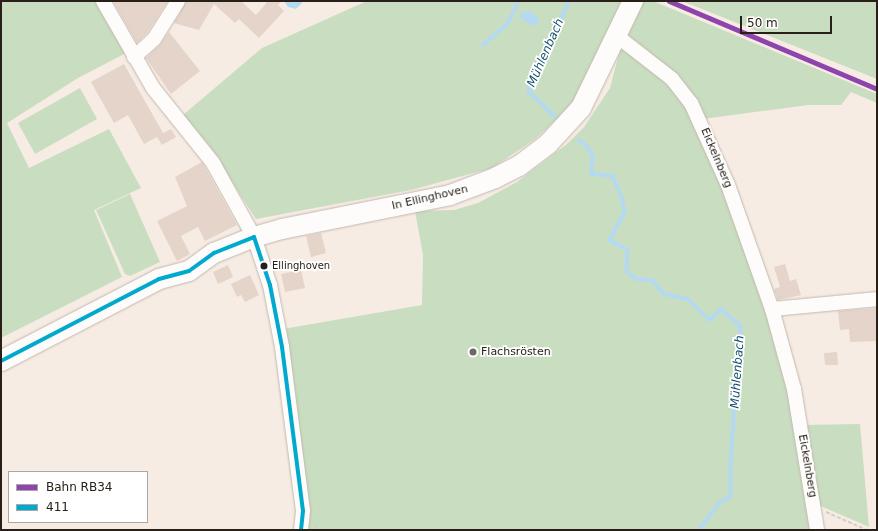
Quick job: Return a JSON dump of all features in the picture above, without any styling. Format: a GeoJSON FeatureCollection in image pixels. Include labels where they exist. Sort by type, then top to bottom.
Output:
{"type":"FeatureCollection","features":[{"type":"Feature","properties":{"kind":"street"},"geometry":{"type":"LineString","coordinates":[[103,1],[153,88],[213,163],[254,237],[270,285],[282,347],[303,511],[301,530]]}},
{"type":"Feature","properties":{"kind":"street"},"geometry":{"type":"LineString","coordinates":[[134,57],[154,39],[178,1]]}},
{"type":"Feature","properties":{"kind":"street"},"geometry":{"type":"LineString","coordinates":[[616,36],[632,1]]}},
{"type":"Feature","properties":{"kind":"street","name":"In Ellinghoven"},"geometry":{"type":"LineString","coordinates":[[1,361],[159,279],[189,270],[214,252],[254,237],[282,229],[450,195],[496,178],[519,166],[548,144],[581,108],[616,36]]}},
{"type":"Feature","properties":{"kind":"street","name":"Eickelnberg"},"geometry":{"type":"LineString","coordinates":[[616,36],[672,79],[691,103],[728,185],[772,309],[794,389],[817,530]]}},
{"type":"Feature","properties":{"kind":"street"},"geometry":{"type":"LineString","coordinates":[[772,309],[877,299]]}},
{"type":"Feature","properties":{"kind":"path"},"geometry":{"type":"LineString","coordinates":[[814,506],[867,530]]}},
{"type":"Feature","properties":{"kind":"green space"},"geometry":{"type":"Polygon","coordinates":[[[1,1],[98,1],[126,53],[78,78],[7,123],[29,168],[109,129],[141,188],[94,210],[122,277],[1,338],[1,1]]]}},
{"type":"Feature","properties":{"kind":"green space"},"geometry":{"type":"Polygon","coordinates":[[[367,1],[653,1],[877,94],[877,103],[851,92],[841,105],[808,105],[703,119],[762,285],[787,385],[814,530],[307,530],[283,329],[422,305],[423,255],[415,211],[454,210],[478,203],[517,182],[567,144],[584,127],[610,88],[623,38],[579,95],[554,122],[534,140],[492,168],[411,190],[256,219],[208,145],[183,115],[262,48],[367,1]]]}},
{"type":"Feature","properties":{"kind":"green space"},"geometry":{"type":"Polygon","coordinates":[[[682,1],[877,1],[877,79],[682,1]]]}},
{"type":"Feature","properties":{"kind":"green space"},"geometry":{"type":"Polygon","coordinates":[[[80,88],[97,119],[35,154],[18,123],[80,88]]]}},
{"type":"Feature","properties":{"kind":"green space"},"geometry":{"type":"Polygon","coordinates":[[[130,194],[160,262],[130,276],[125,274],[96,210],[130,194]]]}},
{"type":"Feature","properties":{"kind":"green space"},"geometry":{"type":"Polygon","coordinates":[[[860,424],[869,527],[816,504],[804,425],[860,424]]]}},
{"type":"Feature","properties":{"kind":"water"},"geometry":{"type":"Polygon","coordinates":[[[284,1],[301,1],[302,3],[296,9],[288,7],[284,1]]]}},
{"type":"Feature","properties":{"kind":"water"},"geometry":{"type":"Polygon","coordinates":[[[529,11],[539,18],[537,25],[531,25],[519,17],[521,13],[529,11]]]}},
{"type":"Feature","properties":{"kind":"building"},"geometry":{"type":"Polygon","coordinates":[[[113,1],[168,1],[147,33],[137,43],[113,1]]]}},
{"type":"Feature","properties":{"kind":"building"},"geometry":{"type":"Polygon","coordinates":[[[186,1],[241,1],[256,15],[268,1],[282,1],[278,5],[284,11],[259,38],[239,19],[235,23],[214,4],[199,30],[174,23],[186,1]]]}},
{"type":"Feature","properties":{"kind":"building"},"geometry":{"type":"Polygon","coordinates":[[[169,32],[200,71],[171,94],[146,58],[160,45],[169,32]]]}},
{"type":"Feature","properties":{"kind":"building"},"geometry":{"type":"Polygon","coordinates":[[[124,64],[163,133],[171,129],[176,137],[162,145],[157,137],[144,144],[128,115],[114,123],[91,82],[124,64]]]}},
{"type":"Feature","properties":{"kind":"building"},"geometry":{"type":"Polygon","coordinates":[[[202,162],[237,225],[205,241],[198,227],[181,236],[190,254],[177,261],[157,221],[187,206],[175,177],[202,162]]]}},
{"type":"Feature","properties":{"kind":"building"},"geometry":{"type":"Polygon","coordinates":[[[321,233],[326,253],[311,257],[306,236],[321,233]]]}},
{"type":"Feature","properties":{"kind":"building"},"geometry":{"type":"Polygon","coordinates":[[[785,264],[790,281],[796,279],[801,295],[778,300],[774,289],[780,287],[774,267],[785,264]]]}},
{"type":"Feature","properties":{"kind":"building"},"geometry":{"type":"Polygon","coordinates":[[[228,265],[233,277],[218,284],[213,272],[228,265]]]}},
{"type":"Feature","properties":{"kind":"building"},"geometry":{"type":"Polygon","coordinates":[[[301,270],[305,288],[285,292],[281,274],[301,270]]]}},
{"type":"Feature","properties":{"kind":"building"},"geometry":{"type":"Polygon","coordinates":[[[250,275],[259,295],[245,302],[241,295],[237,297],[231,284],[250,275]]]}},
{"type":"Feature","properties":{"kind":"building"},"geometry":{"type":"Polygon","coordinates":[[[877,308],[877,341],[850,342],[849,329],[840,330],[838,311],[877,308]]]}},
{"type":"Feature","properties":{"kind":"building"},"geometry":{"type":"Polygon","coordinates":[[[837,352],[838,365],[825,365],[824,353],[837,352]]]}},
{"type":"Feature","properties":{"kind":"waterway"},"geometry":{"type":"LineString","coordinates":[[483,45],[508,23],[517,5],[517,1]]}},
{"type":"Feature","properties":{"kind":"waterway","name":"Mühlenbach"},"geometry":{"type":"LineString","coordinates":[[557,119],[528,91],[569,1]]}},
{"type":"Feature","properties":{"kind":"waterway","name":"Mühlenbach"},"geometry":{"type":"LineString","coordinates":[[579,140],[586,145],[593,155],[592,174],[613,176],[622,197],[625,213],[610,240],[628,250],[627,271],[636,279],[652,280],[664,294],[688,299],[710,320],[721,309],[741,326],[731,461],[731,497],[720,503],[700,530]]}},
{"type":"Feature","properties":{"kind":"rail line","name":"RB34"},"geometry":{"type":"LineString","coordinates":[[669,1],[877,89]]}},
{"type":"Feature","properties":{"kind":"transit line","name":"411"},"geometry":{"type":"LineString","coordinates":[[1,361],[159,279],[189,271],[214,253],[254,237],[270,285],[282,347],[303,511],[301,530]]}},
{"type":"Feature","properties":{"kind":"place","name":"Ellinghoven"},"geometry":{"type":"Point","coordinates":[264,266]}},
{"type":"Feature","properties":{"kind":"place","name":"Flachsrösten"},"geometry":{"type":"Point","coordinates":[473,352]}}]}
